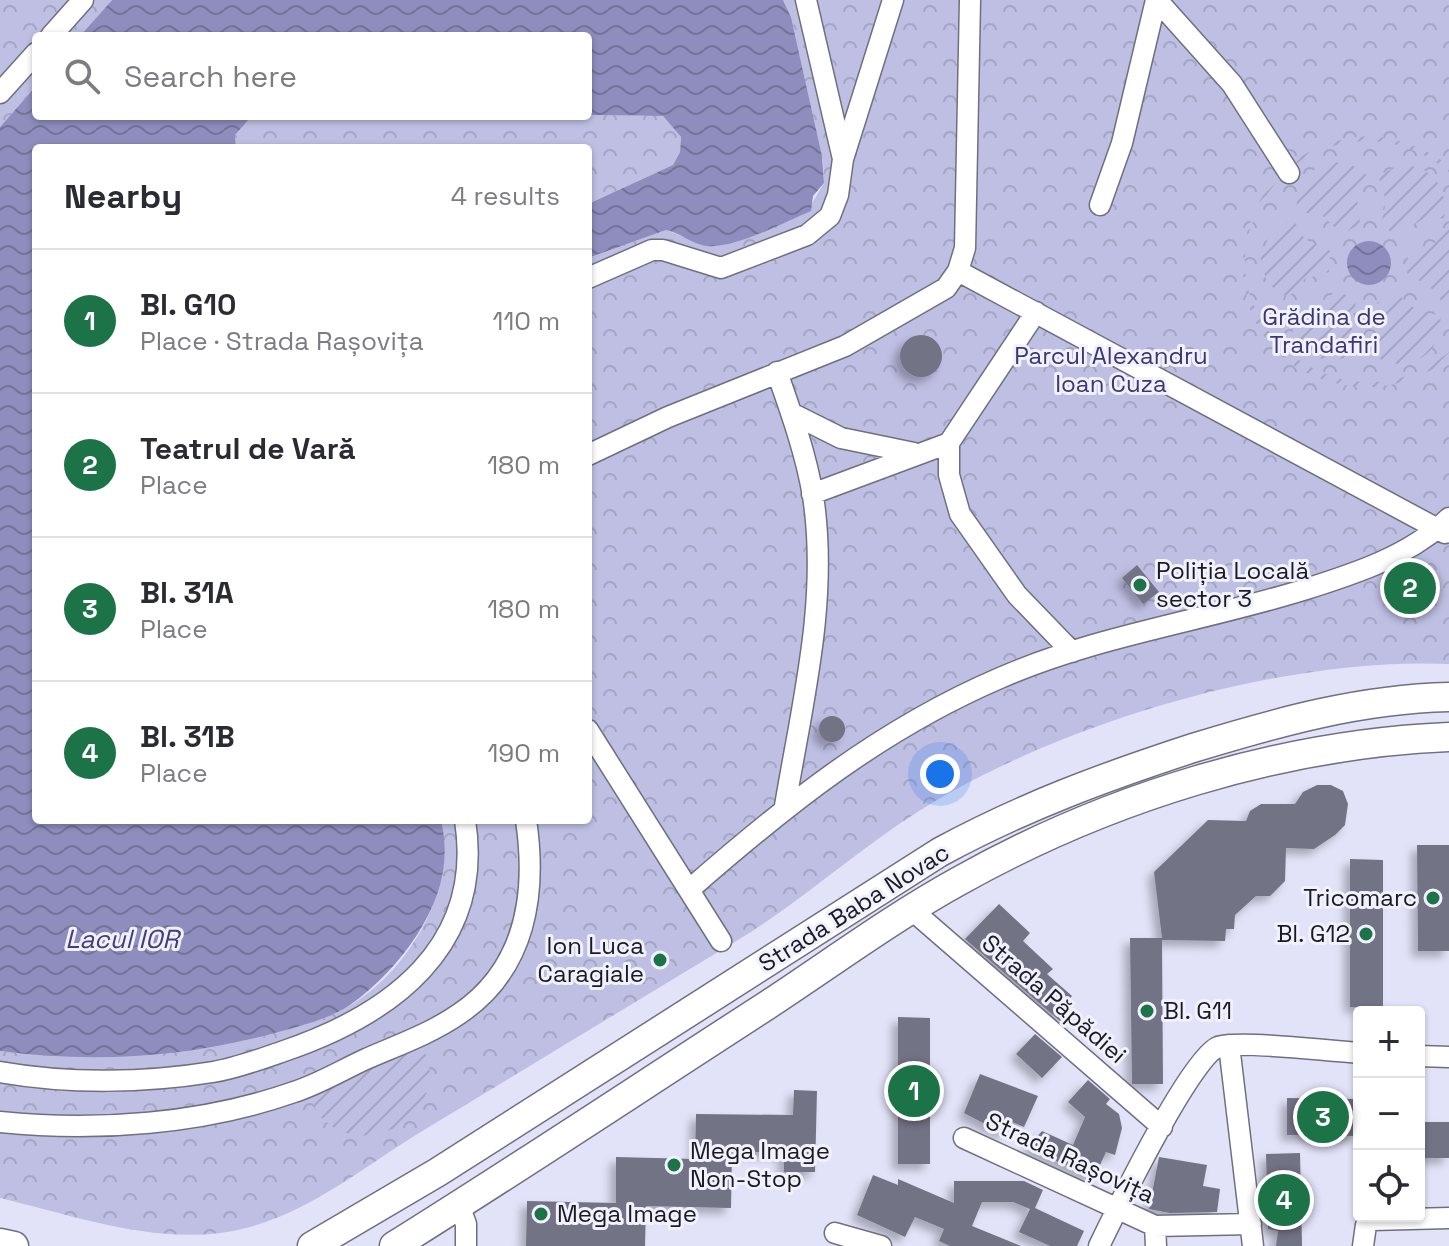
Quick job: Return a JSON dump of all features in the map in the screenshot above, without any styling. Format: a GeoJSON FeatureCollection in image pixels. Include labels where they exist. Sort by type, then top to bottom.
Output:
{"type":"FeatureCollection","features":[{"type":"Feature","properties":{"kind":"main road","name":"Strada Baba Novac"},"geometry":{"type":"LineString","coordinates":[[312,1246],[391,1200],[940,852],[1001,820],[1085,783],[1254,727],[1352,706],[1449,697]]}},
{"type":"Feature","properties":{"kind":"main road","name":"Strada Baba Novac"},"geometry":{"type":"LineString","coordinates":[[394,1246],[958,881],[1055,834],[1186,786],[1273,761],[1348,745],[1449,737]]}},
{"type":"Feature","properties":{"kind":"main road"},"geometry":{"type":"LineString","coordinates":[[340,1246],[391,1200]]}},
{"type":"Feature","properties":{"kind":"main road"},"geometry":{"type":"LineString","coordinates":[[0,1243],[14,1246]]}},
{"type":"Feature","properties":{"kind":"street"},"geometry":{"type":"LineString","coordinates":[[55,32],[83,0]]}},
{"type":"Feature","properties":{"kind":"street"},"geometry":{"type":"LineString","coordinates":[[806,0],[843,159]]}},
{"type":"Feature","properties":{"kind":"street"},"geometry":{"type":"LineString","coordinates":[[592,276],[652,250],[663,250],[721,268],[807,235],[835,206],[843,159],[893,0]]}},
{"type":"Feature","properties":{"kind":"street"},"geometry":{"type":"LineString","coordinates":[[592,453],[777,372],[845,346],[946,288],[958,271],[965,248],[970,0]]}},
{"type":"Feature","properties":{"kind":"street"},"geometry":{"type":"LineString","coordinates":[[1157,0],[1232,84],[1289,173]]}},
{"type":"Feature","properties":{"kind":"street"},"geometry":{"type":"LineString","coordinates":[[1100,205],[1122,143],[1157,0]]}},
{"type":"Feature","properties":{"kind":"street"},"geometry":{"type":"LineString","coordinates":[[0,93],[32,57]]}},
{"type":"Feature","properties":{"kind":"street"},"geometry":{"type":"LineString","coordinates":[[958,271],[1445,527]]}},
{"type":"Feature","properties":{"kind":"street"},"geometry":{"type":"LineString","coordinates":[[1036,312],[949,443],[951,483],[960,514],[1017,595],[1072,652]]}},
{"type":"Feature","properties":{"kind":"street"},"geometry":{"type":"LineString","coordinates":[[777,372],[812,494],[818,542],[814,641],[785,806]]}},
{"type":"Feature","properties":{"kind":"street"},"geometry":{"type":"LineString","coordinates":[[791,413],[841,438],[914,453]]}},
{"type":"Feature","properties":{"kind":"street"},"geometry":{"type":"LineString","coordinates":[[812,494],[914,453],[949,443]]}},
{"type":"Feature","properties":{"kind":"street"},"geometry":{"type":"LineString","coordinates":[[690,889],[785,806],[900,729],[1000,678],[1072,652],[1260,603],[1360,572],[1445,527]]}},
{"type":"Feature","properties":{"kind":"street"},"geometry":{"type":"LineString","coordinates":[[592,736],[721,941]]}},
{"type":"Feature","properties":{"kind":"street"},"geometry":{"type":"LineString","coordinates":[[0,1072],[43,1078],[117,1080],[215,1072],[318,1039],[357,1022],[411,980],[456,917],[467,869],[465,824]]}},
{"type":"Feature","properties":{"kind":"street"},"geometry":{"type":"LineString","coordinates":[[0,1122],[80,1124],[221,1112],[296,1092],[415,1040],[471,1005],[497,975],[517,942],[531,894],[532,855],[527,824]]}},
{"type":"Feature","properties":{"kind":"street","name":"Strada Păpădiei"},"geometry":{"type":"LineString","coordinates":[[912,910],[1162,1127]]}},
{"type":"Feature","properties":{"kind":"street"},"geometry":{"type":"LineString","coordinates":[[1229,1045],[1253,1246]]}},
{"type":"Feature","properties":{"kind":"street"},"geometry":{"type":"LineString","coordinates":[[1099,1246],[1162,1127],[1209,1053],[1229,1045],[1353,1053]]}},
{"type":"Feature","properties":{"kind":"street"},"geometry":{"type":"LineString","coordinates":[[1425,1056],[1449,1057]]}},
{"type":"Feature","properties":{"kind":"street","name":"Strada Rașovița"},"geometry":{"type":"LineString","coordinates":[[964,1138],[1118,1208],[1155,1236],[1251,1224]]}},
{"type":"Feature","properties":{"kind":"street"},"geometry":{"type":"LineString","coordinates":[[459,1205],[466,1224],[466,1246]]}},
{"type":"Feature","properties":{"kind":"street"},"geometry":{"type":"LineString","coordinates":[[1363,1246],[1366,1225],[1372,1220],[1449,1218]]}},
{"type":"Feature","properties":{"kind":"street"},"geometry":{"type":"LineString","coordinates":[[835,1233],[881,1246]]}},
{"type":"Feature","properties":{"kind":"green space"},"geometry":{"type":"Polygon","coordinates":[[[0,0],[112,0],[84,32],[32,32],[32,91],[0,127],[0,0]]]}},
{"type":"Feature","properties":{"kind":"green space","name":"Parcul Alexandru Ioan Cuza"},"geometry":{"type":"Polygon","coordinates":[[[783,0],[1449,0],[1449,664],[1387,664],[1255,682],[1122,718],[999,767],[919,811],[751,932],[424,1130],[330,1191],[281,1216],[227,1232],[170,1234],[112,1226],[0,1198],[0,1051],[66,1053],[110,1049],[259,1033],[319,1020],[362,998],[384,979],[421,931],[441,876],[444,848],[441,824],[592,824],[592,257],[666,230],[708,246],[725,245],[811,205],[824,183],[823,161],[791,17],[783,0]]]}},
{"type":"Feature","properties":{"kind":"green space"},"geometry":{"type":"Polygon","coordinates":[[[592,115],[663,116],[681,137],[680,152],[673,165],[592,202],[592,144],[236,144],[235,135],[248,120],[592,120],[592,115]]]}},
{"type":"Feature","properties":{"kind":"green space","name":"Grădina de Trandafiri"},"geometry":{"type":"Polygon","coordinates":[[[1370,136],[1422,149],[1449,166],[1449,172],[1424,155],[1381,142],[1336,145],[1306,157],[1281,177],[1268,193],[1248,237],[1246,280],[1260,319],[1287,350],[1322,373],[1363,382],[1407,376],[1449,352],[1449,359],[1424,374],[1397,384],[1369,387],[1339,384],[1293,364],[1262,332],[1246,293],[1244,250],[1256,208],[1281,172],[1320,147],[1370,136]]]}},
{"type":"Feature","properties":{"kind":"green space","name":"Grădina de Trandafiri"},"geometry":{"type":"Polygon","coordinates":[[[1334,162],[1351,164],[1367,175],[1357,196],[1360,224],[1342,234],[1323,216],[1297,211],[1298,193],[1305,179],[1317,168],[1334,162]]]}},
{"type":"Feature","properties":{"kind":"green space","name":"Grădina de Trandafiri"},"geometry":{"type":"Polygon","coordinates":[[[1402,165],[1413,166],[1430,174],[1441,188],[1445,207],[1444,218],[1421,220],[1398,236],[1381,225],[1386,201],[1378,175],[1402,165]]]}},
{"type":"Feature","properties":{"kind":"green space","name":"Grădina de Trandafiri"},"geometry":{"type":"Polygon","coordinates":[[[1292,219],[1305,239],[1330,251],[1329,272],[1305,279],[1288,298],[1267,283],[1260,256],[1272,230],[1292,219]]]}},
{"type":"Feature","properties":{"kind":"green space","name":"Grădina de Trandafiri"},"geometry":{"type":"Polygon","coordinates":[[[1449,227],[1449,305],[1445,306],[1428,284],[1407,276],[1408,254],[1431,247],[1449,227]]]}},
{"type":"Feature","properties":{"kind":"green space","name":"Grădina de Trandafiri"},"geometry":{"type":"Polygon","coordinates":[[[1338,290],[1356,302],[1351,326],[1359,351],[1333,360],[1310,354],[1301,346],[1294,335],[1293,308],[1316,306],[1338,290]]]}},
{"type":"Feature","properties":{"kind":"green space","name":"Grădina de Trandafiri"},"geometry":{"type":"Polygon","coordinates":[[[1396,293],[1419,312],[1440,315],[1440,330],[1436,342],[1418,360],[1394,364],[1381,360],[1369,351],[1379,330],[1377,303],[1396,293]]]}},
{"type":"Feature","properties":{"kind":"green space"},"geometry":{"type":"Polygon","coordinates":[[[423,1044],[430,1071],[426,1093],[417,1109],[404,1122],[388,1131],[353,1135],[336,1128],[318,1114],[308,1094],[423,1044]]]}},
{"type":"Feature","properties":{"kind":"water"},"geometry":{"type":"Polygon","coordinates":[[[112,0],[783,0],[791,17],[822,156],[824,183],[813,196],[811,211],[745,239],[707,246],[666,230],[592,257],[592,202],[673,165],[680,152],[681,137],[663,116],[592,115],[592,32],[84,32],[112,0]]]}},
{"type":"Feature","properties":{"kind":"water","name":"Lacul IOR"},"geometry":{"type":"Polygon","coordinates":[[[32,91],[32,120],[248,120],[235,135],[236,144],[32,144],[32,824],[442,824],[445,851],[441,880],[432,908],[417,935],[387,973],[360,998],[332,1015],[301,1026],[204,1048],[136,1056],[68,1057],[0,1051],[0,127],[32,91]]]}},
{"type":"Feature","properties":{"kind":"water"},"geometry":{"type":"Polygon","coordinates":[[[1369,241],[1385,247],[1391,263],[1385,279],[1369,285],[1353,279],[1347,263],[1353,247],[1369,241]]]}},
{"type":"Feature","properties":{"kind":"building"},"geometry":{"type":"Polygon","coordinates":[[[921,335],[936,341],[942,356],[936,371],[921,377],[906,371],[900,356],[906,341],[921,335]]]}},
{"type":"Feature","properties":{"kind":"building","name":"Poliția Locală sector 3"},"geometry":{"type":"Polygon","coordinates":[[[1137,565],[1159,592],[1143,604],[1122,578],[1137,565]]]}},
{"type":"Feature","properties":{"kind":"building"},"geometry":{"type":"Polygon","coordinates":[[[1410,571],[1422,575],[1426,587],[1422,599],[1410,603],[1398,599],[1394,587],[1398,575],[1410,571]]]}},
{"type":"Feature","properties":{"kind":"building"},"geometry":{"type":"Polygon","coordinates":[[[832,716],[841,720],[845,729],[841,738],[832,742],[823,738],[819,729],[823,720],[832,716]]]}},
{"type":"Feature","properties":{"kind":"building"},"geometry":{"type":"Polygon","coordinates":[[[1317,785],[1331,785],[1343,791],[1348,804],[1345,825],[1335,835],[1314,849],[1286,848],[1285,881],[1270,896],[1256,896],[1235,915],[1234,929],[1226,929],[1225,941],[1162,940],[1163,1084],[1132,1084],[1130,938],[1162,938],[1154,872],[1208,820],[1246,821],[1250,811],[1261,804],[1295,804],[1303,792],[1317,785]]]}},
{"type":"Feature","properties":{"kind":"building","name":"Tricomarc"},"geometry":{"type":"Polygon","coordinates":[[[1417,845],[1449,845],[1449,951],[1418,951],[1417,845]]]}},
{"type":"Feature","properties":{"kind":"building","name":"Bl. G12"},"geometry":{"type":"Polygon","coordinates":[[[1350,859],[1383,860],[1383,1006],[1350,1007],[1350,859]]]}},
{"type":"Feature","properties":{"kind":"building"},"geometry":{"type":"Polygon","coordinates":[[[999,904],[1030,933],[1023,941],[1053,969],[1047,974],[1072,996],[1063,1006],[1069,1012],[1060,1021],[965,939],[999,904]]]}},
{"type":"Feature","properties":{"kind":"building"},"geometry":{"type":"Polygon","coordinates":[[[898,1017],[930,1018],[930,1164],[898,1164],[898,1017]]]}},
{"type":"Feature","properties":{"kind":"building"},"geometry":{"type":"Polygon","coordinates":[[[1035,1034],[1062,1057],[1042,1078],[1016,1054],[1035,1034]]]}},
{"type":"Feature","properties":{"kind":"building"},"geometry":{"type":"Polygon","coordinates":[[[980,1074],[1038,1096],[1024,1127],[1010,1121],[1004,1134],[964,1113],[980,1074]]]}},
{"type":"Feature","properties":{"kind":"building"},"geometry":{"type":"Polygon","coordinates":[[[1088,1080],[1110,1099],[1106,1104],[1119,1114],[1122,1128],[1115,1155],[1106,1152],[1094,1178],[1027,1148],[1042,1131],[1073,1145],[1085,1117],[1068,1102],[1088,1080]]]}},
{"type":"Feature","properties":{"kind":"building","name":"Mega Image Non-Stop"},"geometry":{"type":"Polygon","coordinates":[[[794,1090],[817,1091],[815,1172],[784,1172],[784,1153],[732,1151],[731,1208],[646,1206],[645,1246],[526,1246],[527,1201],[616,1203],[616,1157],[695,1159],[696,1114],[793,1115],[794,1090]]]}},
{"type":"Feature","properties":{"kind":"building"},"geometry":{"type":"Polygon","coordinates":[[[1287,1098],[1353,1099],[1353,1136],[1287,1135],[1287,1098]]]}},
{"type":"Feature","properties":{"kind":"building"},"geometry":{"type":"Polygon","coordinates":[[[1425,1122],[1449,1122],[1449,1158],[1425,1158],[1425,1122]]]}},
{"type":"Feature","properties":{"kind":"building"},"geometry":{"type":"Polygon","coordinates":[[[1300,1153],[1302,1246],[1276,1246],[1278,1231],[1268,1229],[1266,1154],[1300,1153]]]}},
{"type":"Feature","properties":{"kind":"building"},"geometry":{"type":"Polygon","coordinates":[[[1159,1157],[1207,1165],[1203,1186],[1220,1189],[1217,1212],[1170,1213],[1149,1209],[1159,1157]]]}},
{"type":"Feature","properties":{"kind":"building"},"geometry":{"type":"Polygon","coordinates":[[[873,1175],[898,1185],[898,1179],[954,1203],[954,1181],[1024,1181],[1043,1190],[1035,1208],[1084,1231],[1077,1246],[1050,1246],[1019,1232],[1030,1209],[1013,1202],[982,1202],[972,1226],[1021,1246],[950,1246],[939,1241],[944,1229],[915,1217],[905,1237],[857,1215],[873,1175]]]}},
{"type":"Feature","properties":{"kind":"place","name":"Poliția Locală sector 3"},"geometry":{"type":"Point","coordinates":[1140,585]}},
{"type":"Feature","properties":{"kind":"place","name":"Teatrul de Vară"},"geometry":{"type":"Point","coordinates":[1410,588]}},
{"type":"Feature","properties":{"kind":"place","name":"Tricomarc"},"geometry":{"type":"Point","coordinates":[1433,898]}},
{"type":"Feature","properties":{"kind":"place","name":"Bl. G12"},"geometry":{"type":"Point","coordinates":[1366,934]}},
{"type":"Feature","properties":{"kind":"place","name":"Ion Luca Caragiale"},"geometry":{"type":"Point","coordinates":[660,960]}},
{"type":"Feature","properties":{"kind":"place","name":"Bl. G11"},"geometry":{"type":"Point","coordinates":[1147,1011]}},
{"type":"Feature","properties":{"kind":"place","name":"Bl. G10"},"geometry":{"type":"Point","coordinates":[914,1091]}},
{"type":"Feature","properties":{"kind":"place","name":"Bl. 31A"},"geometry":{"type":"Point","coordinates":[1323,1117]}},
{"type":"Feature","properties":{"kind":"place","name":"Mega Image Non-Stop"},"geometry":{"type":"Point","coordinates":[674,1165]}},
{"type":"Feature","properties":{"kind":"place","name":"Bl. 31B"},"geometry":{"type":"Point","coordinates":[1284,1200]}},
{"type":"Feature","properties":{"kind":"place","name":"Mega Image"},"geometry":{"type":"Point","coordinates":[541,1214]}}]}
